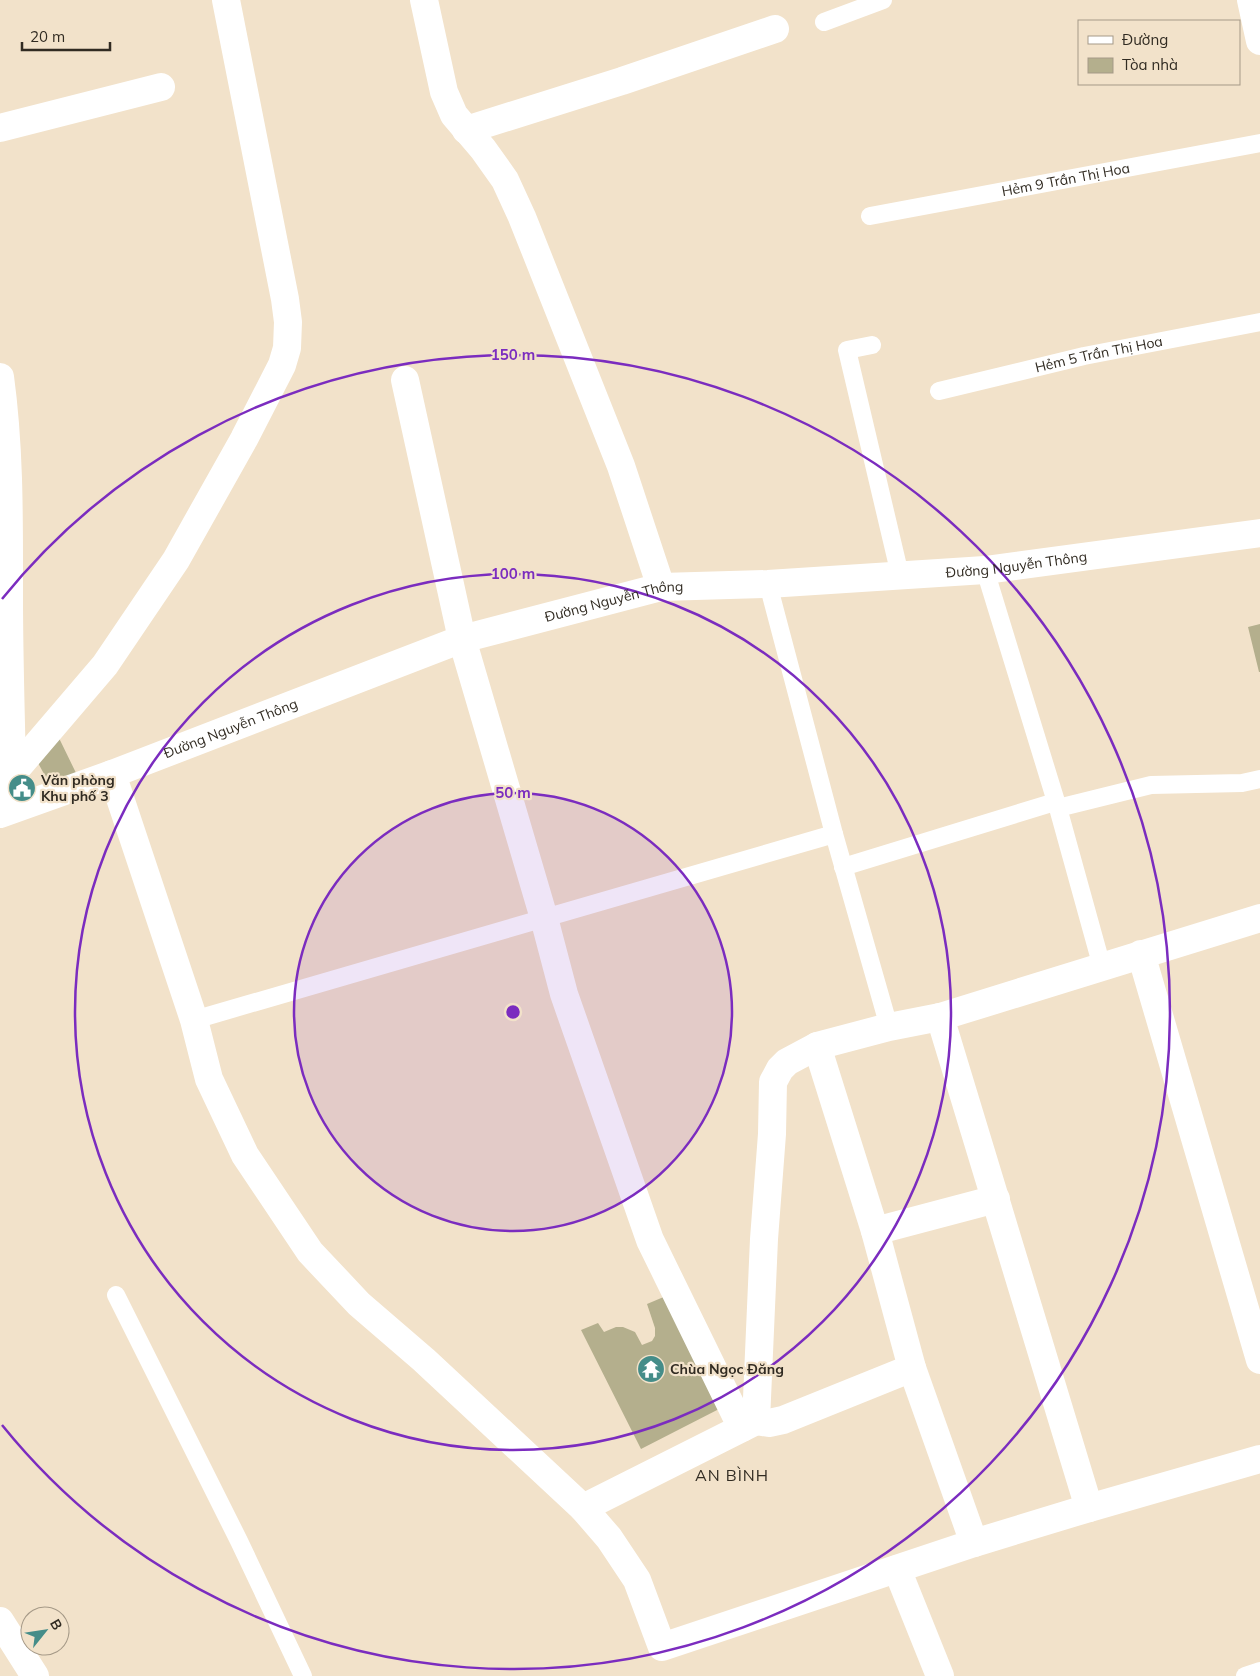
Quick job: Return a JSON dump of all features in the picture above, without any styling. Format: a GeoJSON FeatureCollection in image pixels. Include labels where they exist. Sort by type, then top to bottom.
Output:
{"type":"FeatureCollection","features":[{"type":"Feature","properties":{"kind":"street"},"geometry":{"type":"LineString","coordinates":[[6,781],[105,665],[176,560],[244,439],[282,366],[288,348],[288,322],[285,299],[226,0]]}},
{"type":"Feature","properties":{"kind":"street"},"geometry":{"type":"LineString","coordinates":[[424,0],[444,92],[454,115],[483,149],[505,180],[522,217],[621,466],[660,587]]}},
{"type":"Feature","properties":{"kind":"street"},"geometry":{"type":"LineString","coordinates":[[1251,0],[1260,42]]}},
{"type":"Feature","properties":{"kind":"street"},"geometry":{"type":"LineString","coordinates":[[466,130],[622,81],[774,29]]}},
{"type":"Feature","properties":{"kind":"street"},"geometry":{"type":"LineString","coordinates":[[0,128],[161,88]]}},
{"type":"Feature","properties":{"kind":"street"},"geometry":{"type":"LineString","coordinates":[[405,380],[462,639],[544,918],[564,994],[650,1240],[749,1425]]}},
{"type":"Feature","properties":{"kind":"street"},"geometry":{"type":"LineString","coordinates":[[1,392],[9,498],[10,699],[6,781]]}},
{"type":"Feature","properties":{"kind":"street","name":"Đường Nguyễn Thông"},"geometry":{"type":"LineString","coordinates":[[0,814],[112,774],[462,639],[660,587],[768,584],[985,570],[1260,533]]}},
{"type":"Feature","properties":{"kind":"street"},"geometry":{"type":"LineString","coordinates":[[112,774],[194,1020],[210,1079],[246,1155],[310,1252],[359,1304],[424,1360],[583,1508],[609,1538],[637,1580],[662,1647],[974,1543],[1089,1508],[1260,1460]]}},
{"type":"Feature","properties":{"kind":"street"},"geometry":{"type":"LineString","coordinates":[[749,1425],[772,1134],[773,1082],[780,1069],[787,1062],[817,1046],[889,1027],[940,1017],[1260,918]]}},
{"type":"Feature","properties":{"kind":"street"},"geometry":{"type":"LineString","coordinates":[[1141,954],[1260,1360]]}},
{"type":"Feature","properties":{"kind":"street"},"geometry":{"type":"LineString","coordinates":[[940,1017],[1089,1508]]}},
{"type":"Feature","properties":{"kind":"street"},"geometry":{"type":"LineString","coordinates":[[817,1046],[875,1231],[912,1368],[974,1543]]}},
{"type":"Feature","properties":{"kind":"street"},"geometry":{"type":"LineString","coordinates":[[875,1231],[996,1198]]}},
{"type":"Feature","properties":{"kind":"street"},"geometry":{"type":"LineString","coordinates":[[583,1508],[749,1425],[782,1420],[912,1368]]}},
{"type":"Feature","properties":{"kind":"street"},"geometry":{"type":"LineString","coordinates":[[897,1569],[924,1641],[940,1676]]}},
{"type":"Feature","properties":{"kind":"street"},"geometry":{"type":"LineString","coordinates":[[0,1621],[35,1676]]}},
{"type":"Feature","properties":{"kind":"lane"},"geometry":{"type":"LineString","coordinates":[[824,22],[883,0]]}},
{"type":"Feature","properties":{"kind":"lane","name":"Hẻm 9 Trần Thị Hoa"},"geometry":{"type":"LineString","coordinates":[[870,216],[1260,143]]}},
{"type":"Feature","properties":{"kind":"lane","name":"Hẻm 5 Trần Thị Hoa"},"geometry":{"type":"LineString","coordinates":[[939,391],[1084,356],[1260,322]]}},
{"type":"Feature","properties":{"kind":"lane"},"geometry":{"type":"LineString","coordinates":[[872,345],[847,350],[900,575]]}},
{"type":"Feature","properties":{"kind":"lane"},"geometry":{"type":"LineString","coordinates":[[985,570],[1056,805],[1102,967]]}},
{"type":"Feature","properties":{"kind":"lane"},"geometry":{"type":"LineString","coordinates":[[768,584],[843,867],[889,1027]]}},
{"type":"Feature","properties":{"kind":"lane"},"geometry":{"type":"LineString","coordinates":[[843,867],[1056,805],[1151,785],[1242,783],[1260,779]]}},
{"type":"Feature","properties":{"kind":"lane"},"geometry":{"type":"LineString","coordinates":[[194,1020],[834,834]]}},
{"type":"Feature","properties":{"kind":"lane"},"geometry":{"type":"LineString","coordinates":[[116,1295],[239,1541],[303,1676]]}},
{"type":"Feature","properties":{"kind":"lane"},"geometry":{"type":"LineString","coordinates":[[1245,1676],[1260,1671]]}},
{"type":"Feature","properties":{"kind":"building"},"geometry":{"type":"Polygon","coordinates":[[[1260,624],[1260,672],[1259,672],[1248,627],[1260,624]]]}},
{"type":"Feature","properties":{"kind":"building"},"geometry":{"type":"Polygon","coordinates":[[[58,736],[77,775],[50,785],[37,761],[58,736]]]}},
{"type":"Feature","properties":{"kind":"building","name":"Chùa Ngọc Đăng"},"geometry":{"type":"Polygon","coordinates":[[[666,1296],[721,1408],[641,1449],[581,1330],[598,1323],[604,1332],[616,1327],[623,1327],[635,1332],[642,1345],[652,1341],[655,1336],[655,1328],[647,1304],[666,1296]]]}},
{"type":"Feature","properties":{"kind":"place","name":"Văn phòng Khu phố 3"},"geometry":{"type":"Point","coordinates":[22,788]}},
{"type":"Feature","properties":{"kind":"place","name":"Chùa Ngọc Đăng"},"geometry":{"type":"Point","coordinates":[651,1369]}},
{"type":"Feature","properties":{"kind":"district","name":"AN BÌNH"},"geometry":{"type":"Point","coordinates":[732,1475]}}]}
